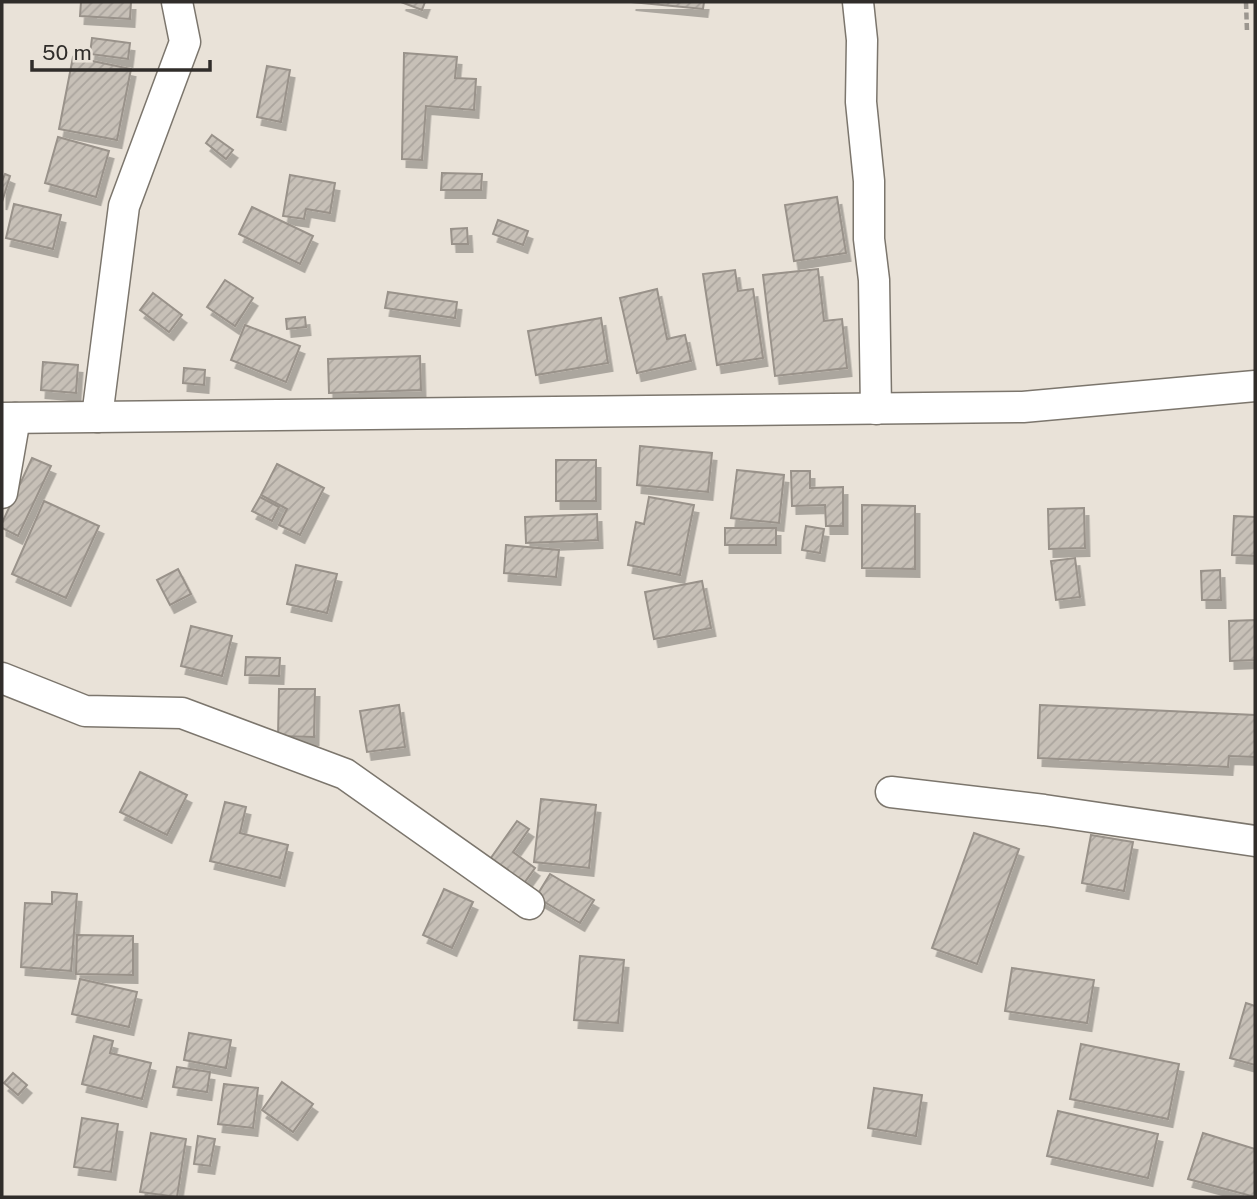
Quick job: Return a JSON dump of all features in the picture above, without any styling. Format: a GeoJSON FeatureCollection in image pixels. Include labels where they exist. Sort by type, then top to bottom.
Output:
{"type":"FeatureCollection","features":[{"type":"Feature","properties":{"kind":"street"},"geometry":{"type":"LineString","coordinates":[[97,417],[124,206],[185,42],[177,2]]}},
{"type":"Feature","properties":{"kind":"street"},"geometry":{"type":"LineString","coordinates":[[858,2],[862,40],[861,103],[869,181],[869,239],[874,279],[876,409]]}},
{"type":"Feature","properties":{"kind":"street"},"geometry":{"type":"LineString","coordinates":[[2,493],[8,418],[1023,407],[1255,386]]}},
{"type":"Feature","properties":{"kind":"street"},"geometry":{"type":"LineString","coordinates":[[2,678],[85,711],[182,713],[345,774],[529,904]]}},
{"type":"Feature","properties":{"kind":"street"},"geometry":{"type":"LineString","coordinates":[[891,792],[1044,810],[1255,841]]}},
{"type":"Feature","properties":{"kind":"path"},"geometry":{"type":"LineString","coordinates":[[1246,2],[1247,32]]}},
{"type":"Feature","properties":{"kind":"building"},"geometry":{"type":"Polygon","coordinates":[[[81,2],[131,2],[130,19],[80,16],[81,2]]]}},
{"type":"Feature","properties":{"kind":"building"},"geometry":{"type":"Polygon","coordinates":[[[401,2],[425,2],[422,10],[401,2]]]}},
{"type":"Feature","properties":{"kind":"building"},"geometry":{"type":"Polygon","coordinates":[[[631,2],[704,2],[703,9],[631,2]]]}},
{"type":"Feature","properties":{"kind":"building"},"geometry":{"type":"Polygon","coordinates":[[[92,38],[130,43],[128,59],[90,54],[92,38]]]}},
{"type":"Feature","properties":{"kind":"building"},"geometry":{"type":"Polygon","coordinates":[[[404,53],[457,57],[455,78],[476,79],[474,110],[426,106],[422,160],[402,159],[404,53]]]}},
{"type":"Feature","properties":{"kind":"building"},"geometry":{"type":"Polygon","coordinates":[[[73,57],[131,69],[117,140],[59,129],[73,57]]]}},
{"type":"Feature","properties":{"kind":"building"},"geometry":{"type":"Polygon","coordinates":[[[267,66],[290,70],[281,122],[257,117],[267,66]]]}},
{"type":"Feature","properties":{"kind":"building"},"geometry":{"type":"Polygon","coordinates":[[[212,135],[233,150],[226,159],[206,143],[212,135]]]}},
{"type":"Feature","properties":{"kind":"building"},"geometry":{"type":"Polygon","coordinates":[[[58,137],[109,151],[96,197],[45,183],[58,137]]]}},
{"type":"Feature","properties":{"kind":"building"},"geometry":{"type":"Polygon","coordinates":[[[442,173],[482,174],[481,190],[441,190],[442,173]]]}},
{"type":"Feature","properties":{"kind":"building"},"geometry":{"type":"Polygon","coordinates":[[[5,174],[10,176],[2,202],[2,181],[5,174]]]}},
{"type":"Feature","properties":{"kind":"building"},"geometry":{"type":"Polygon","coordinates":[[[290,175],[335,183],[330,213],[306,209],[304,219],[283,216],[290,175]]]}},
{"type":"Feature","properties":{"kind":"building"},"geometry":{"type":"Polygon","coordinates":[[[837,197],[846,253],[794,261],[785,205],[837,197]]]}},
{"type":"Feature","properties":{"kind":"building"},"geometry":{"type":"Polygon","coordinates":[[[14,204],[61,215],[53,249],[6,238],[14,204]]]}},
{"type":"Feature","properties":{"kind":"building"},"geometry":{"type":"Polygon","coordinates":[[[252,207],[313,236],[300,264],[239,234],[252,207]]]}},
{"type":"Feature","properties":{"kind":"building"},"geometry":{"type":"Polygon","coordinates":[[[498,220],[528,231],[523,245],[493,234],[498,220]]]}},
{"type":"Feature","properties":{"kind":"building"},"geometry":{"type":"Polygon","coordinates":[[[467,228],[468,244],[452,244],[451,229],[467,228]]]}},
{"type":"Feature","properties":{"kind":"building"},"geometry":{"type":"Polygon","coordinates":[[[818,269],[824,321],[842,319],[847,368],[775,376],[763,275],[818,269]]]}},
{"type":"Feature","properties":{"kind":"building"},"geometry":{"type":"Polygon","coordinates":[[[735,270],[738,291],[753,289],[763,358],[717,365],[703,274],[735,270]]]}},
{"type":"Feature","properties":{"kind":"building"},"geometry":{"type":"Polygon","coordinates":[[[225,280],[253,298],[235,326],[207,307],[225,280]]]}},
{"type":"Feature","properties":{"kind":"building"},"geometry":{"type":"Polygon","coordinates":[[[657,289],[667,339],[685,335],[691,361],[637,373],[620,298],[657,289]]]}},
{"type":"Feature","properties":{"kind":"building"},"geometry":{"type":"Polygon","coordinates":[[[388,292],[457,302],[455,318],[385,308],[388,292]]]}},
{"type":"Feature","properties":{"kind":"building"},"geometry":{"type":"Polygon","coordinates":[[[153,293],[182,315],[169,332],[140,310],[153,293]]]}},
{"type":"Feature","properties":{"kind":"building"},"geometry":{"type":"Polygon","coordinates":[[[305,317],[306,327],[287,329],[286,319],[305,317]]]}},
{"type":"Feature","properties":{"kind":"building"},"geometry":{"type":"Polygon","coordinates":[[[601,318],[608,363],[536,375],[528,331],[601,318]]]}},
{"type":"Feature","properties":{"kind":"building"},"geometry":{"type":"Polygon","coordinates":[[[245,325],[300,346],[286,382],[231,360],[245,325]]]}},
{"type":"Feature","properties":{"kind":"building"},"geometry":{"type":"Polygon","coordinates":[[[420,356],[421,390],[329,393],[328,359],[420,356]]]}},
{"type":"Feature","properties":{"kind":"building"},"geometry":{"type":"Polygon","coordinates":[[[43,362],[78,365],[76,393],[41,390],[43,362]]]}},
{"type":"Feature","properties":{"kind":"building"},"geometry":{"type":"Polygon","coordinates":[[[184,368],[205,370],[204,385],[183,383],[184,368]]]}},
{"type":"Feature","properties":{"kind":"building"},"geometry":{"type":"Polygon","coordinates":[[[640,446],[712,453],[708,492],[637,485],[640,446]]]}},
{"type":"Feature","properties":{"kind":"building"},"geometry":{"type":"Polygon","coordinates":[[[32,458],[51,466],[18,536],[2,528],[2,523],[32,458]]]}},
{"type":"Feature","properties":{"kind":"building"},"geometry":{"type":"Polygon","coordinates":[[[556,460],[596,460],[596,501],[556,501],[556,460]]]}},
{"type":"Feature","properties":{"kind":"building"},"geometry":{"type":"Polygon","coordinates":[[[277,464],[324,488],[300,535],[279,525],[287,509],[261,495],[277,464]]]}},
{"type":"Feature","properties":{"kind":"building"},"geometry":{"type":"Polygon","coordinates":[[[737,470],[784,475],[779,523],[731,518],[737,470]]]}},
{"type":"Feature","properties":{"kind":"building"},"geometry":{"type":"Polygon","coordinates":[[[791,471],[810,471],[810,488],[843,487],[843,526],[826,526],[825,505],[792,506],[791,471]]]}},
{"type":"Feature","properties":{"kind":"building"},"geometry":{"type":"Polygon","coordinates":[[[260,497],[279,507],[272,521],[252,511],[260,497]]]}},
{"type":"Feature","properties":{"kind":"building"},"geometry":{"type":"Polygon","coordinates":[[[649,497],[694,505],[680,575],[628,565],[636,522],[644,524],[649,497]]]}},
{"type":"Feature","properties":{"kind":"building"},"geometry":{"type":"Polygon","coordinates":[[[44,501],[99,526],[66,598],[12,574],[44,501]]]}},
{"type":"Feature","properties":{"kind":"building"},"geometry":{"type":"Polygon","coordinates":[[[862,505],[915,506],[915,569],[862,568],[862,505]]]}},
{"type":"Feature","properties":{"kind":"building"},"geometry":{"type":"Polygon","coordinates":[[[1084,508],[1085,548],[1049,549],[1048,509],[1084,508]]]}},
{"type":"Feature","properties":{"kind":"building"},"geometry":{"type":"Polygon","coordinates":[[[597,514],[598,540],[526,543],[525,517],[597,514]]]}},
{"type":"Feature","properties":{"kind":"building"},"geometry":{"type":"Polygon","coordinates":[[[1234,516],[1255,517],[1255,556],[1232,555],[1234,516]]]}},
{"type":"Feature","properties":{"kind":"building"},"geometry":{"type":"Polygon","coordinates":[[[806,526],[824,529],[820,553],[802,550],[806,526]]]}},
{"type":"Feature","properties":{"kind":"building"},"geometry":{"type":"Polygon","coordinates":[[[725,528],[776,528],[776,545],[725,545],[725,528]]]}},
{"type":"Feature","properties":{"kind":"building"},"geometry":{"type":"Polygon","coordinates":[[[506,545],[559,550],[556,577],[504,573],[506,545]]]}},
{"type":"Feature","properties":{"kind":"building"},"geometry":{"type":"Polygon","coordinates":[[[1075,558],[1080,597],[1056,600],[1051,561],[1075,558]]]}},
{"type":"Feature","properties":{"kind":"building"},"geometry":{"type":"Polygon","coordinates":[[[296,565],[337,574],[327,613],[287,604],[296,565]]]}},
{"type":"Feature","properties":{"kind":"building"},"geometry":{"type":"Polygon","coordinates":[[[178,569],[191,594],[170,605],[157,580],[178,569]]]}},
{"type":"Feature","properties":{"kind":"building"},"geometry":{"type":"Polygon","coordinates":[[[1220,570],[1221,600],[1202,600],[1201,571],[1220,570]]]}},
{"type":"Feature","properties":{"kind":"building"},"geometry":{"type":"Polygon","coordinates":[[[702,581],[711,628],[654,639],[645,592],[702,581]]]}},
{"type":"Feature","properties":{"kind":"building"},"geometry":{"type":"Polygon","coordinates":[[[1255,620],[1255,660],[1230,661],[1229,621],[1255,620]]]}},
{"type":"Feature","properties":{"kind":"building"},"geometry":{"type":"Polygon","coordinates":[[[191,626],[232,636],[222,676],[181,666],[191,626]]]}},
{"type":"Feature","properties":{"kind":"building"},"geometry":{"type":"Polygon","coordinates":[[[246,657],[280,658],[279,676],[245,675],[246,657]]]}},
{"type":"Feature","properties":{"kind":"building"},"geometry":{"type":"Polygon","coordinates":[[[279,689],[315,689],[314,737],[278,736],[279,689]]]}},
{"type":"Feature","properties":{"kind":"building"},"geometry":{"type":"Polygon","coordinates":[[[399,705],[405,747],[367,752],[360,711],[399,705]]]}},
{"type":"Feature","properties":{"kind":"building"},"geometry":{"type":"Polygon","coordinates":[[[1040,705],[1255,715],[1255,757],[1229,756],[1228,767],[1038,758],[1040,705]]]}},
{"type":"Feature","properties":{"kind":"building"},"geometry":{"type":"Polygon","coordinates":[[[140,772],[187,795],[167,835],[120,812],[140,772]]]}},
{"type":"Feature","properties":{"kind":"building"},"geometry":{"type":"Polygon","coordinates":[[[541,799],[596,805],[589,868],[534,862],[541,799]]]}},
{"type":"Feature","properties":{"kind":"building"},"geometry":{"type":"Polygon","coordinates":[[[225,802],[246,807],[240,833],[288,845],[280,878],[210,861],[225,802]]]}},
{"type":"Feature","properties":{"kind":"building"},"geometry":{"type":"Polygon","coordinates":[[[517,821],[529,829],[513,852],[535,868],[522,886],[488,862],[517,821]]]}},
{"type":"Feature","properties":{"kind":"building"},"geometry":{"type":"Polygon","coordinates":[[[974,833],[1019,849],[977,964],[932,948],[974,833]]]}},
{"type":"Feature","properties":{"kind":"building"},"geometry":{"type":"Polygon","coordinates":[[[1091,835],[1133,842],[1124,891],[1082,883],[1091,835]]]}},
{"type":"Feature","properties":{"kind":"building"},"geometry":{"type":"Polygon","coordinates":[[[550,874],[594,900],[580,923],[536,897],[550,874]]]}},
{"type":"Feature","properties":{"kind":"building"},"geometry":{"type":"Polygon","coordinates":[[[444,889],[473,902],[452,948],[423,935],[444,889]]]}},
{"type":"Feature","properties":{"kind":"building"},"geometry":{"type":"Polygon","coordinates":[[[52,892],[77,894],[71,971],[21,967],[25,903],[52,904],[52,892]]]}},
{"type":"Feature","properties":{"kind":"building"},"geometry":{"type":"Polygon","coordinates":[[[77,935],[133,936],[133,975],[76,974],[77,935]]]}},
{"type":"Feature","properties":{"kind":"building"},"geometry":{"type":"Polygon","coordinates":[[[580,956],[624,960],[618,1023],[574,1020],[580,956]]]}},
{"type":"Feature","properties":{"kind":"building"},"geometry":{"type":"Polygon","coordinates":[[[1012,968],[1094,980],[1087,1023],[1005,1011],[1012,968]]]}},
{"type":"Feature","properties":{"kind":"building"},"geometry":{"type":"Polygon","coordinates":[[[80,979],[137,992],[129,1027],[72,1014],[80,979]]]}},
{"type":"Feature","properties":{"kind":"building"},"geometry":{"type":"Polygon","coordinates":[[[1246,1003],[1255,1006],[1255,1065],[1230,1058],[1246,1003]]]}},
{"type":"Feature","properties":{"kind":"building"},"geometry":{"type":"Polygon","coordinates":[[[189,1033],[231,1040],[226,1068],[184,1060],[189,1033]]]}},
{"type":"Feature","properties":{"kind":"building"},"geometry":{"type":"Polygon","coordinates":[[[94,1036],[113,1041],[110,1053],[151,1063],[142,1099],[82,1084],[94,1036]]]}},
{"type":"Feature","properties":{"kind":"building"},"geometry":{"type":"Polygon","coordinates":[[[1081,1044],[1179,1064],[1168,1119],[1070,1099],[1081,1044]]]}},
{"type":"Feature","properties":{"kind":"building"},"geometry":{"type":"Polygon","coordinates":[[[177,1067],[210,1072],[207,1092],[173,1087],[177,1067]]]}},
{"type":"Feature","properties":{"kind":"building"},"geometry":{"type":"Polygon","coordinates":[[[13,1073],[27,1085],[18,1095],[4,1083],[13,1073]]]}},
{"type":"Feature","properties":{"kind":"building"},"geometry":{"type":"Polygon","coordinates":[[[282,1082],[313,1104],[293,1132],[262,1110],[282,1082]]]}},
{"type":"Feature","properties":{"kind":"building"},"geometry":{"type":"Polygon","coordinates":[[[224,1084],[258,1088],[253,1128],[218,1124],[224,1084]]]}},
{"type":"Feature","properties":{"kind":"building"},"geometry":{"type":"Polygon","coordinates":[[[874,1088],[922,1095],[916,1136],[868,1128],[874,1088]]]}},
{"type":"Feature","properties":{"kind":"building"},"geometry":{"type":"Polygon","coordinates":[[[1058,1111],[1158,1134],[1148,1178],[1047,1156],[1058,1111]]]}},
{"type":"Feature","properties":{"kind":"building"},"geometry":{"type":"Polygon","coordinates":[[[82,1118],[118,1124],[111,1172],[74,1167],[82,1118]]]}},
{"type":"Feature","properties":{"kind":"building"},"geometry":{"type":"Polygon","coordinates":[[[151,1133],[186,1139],[177,1197],[140,1192],[151,1133]]]}},
{"type":"Feature","properties":{"kind":"building"},"geometry":{"type":"Polygon","coordinates":[[[1203,1133],[1255,1149],[1255,1197],[1188,1179],[1203,1133]]]}},
{"type":"Feature","properties":{"kind":"building"},"geometry":{"type":"Polygon","coordinates":[[[198,1136],[215,1139],[210,1166],[194,1164],[198,1136]]]}}]}
